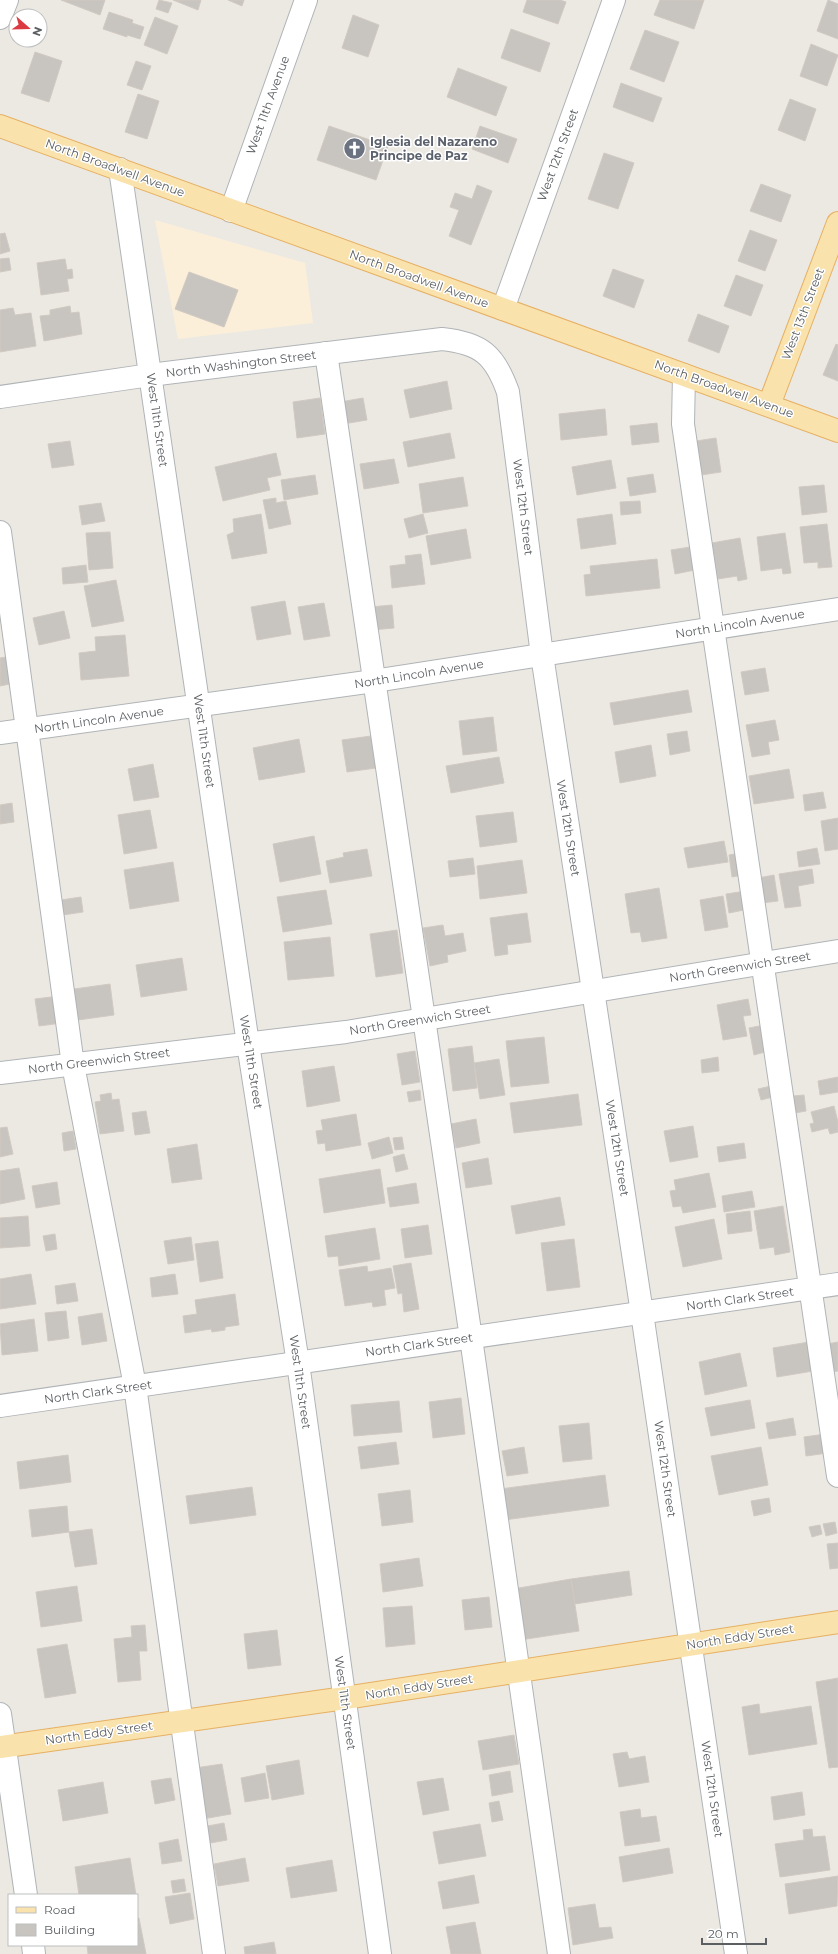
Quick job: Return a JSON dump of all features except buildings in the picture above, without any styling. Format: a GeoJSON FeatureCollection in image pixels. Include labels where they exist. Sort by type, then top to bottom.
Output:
{"type":"FeatureCollection","features":[{"type":"Feature","properties":{"kind":"main road","name":"North Broadwell Avenue"},"geometry":{"type":"LineString","coordinates":[[0,126],[838,431]]}},
{"type":"Feature","properties":{"kind":"main road","name":"West 13th Street"},"geometry":{"type":"LineString","coordinates":[[769,405],[836,235]]}},
{"type":"Feature","properties":{"kind":"main road","name":"North Eddy Street"},"geometry":{"type":"LineString","coordinates":[[2,1747],[345,1698],[838,1622]]}},
{"type":"Feature","properties":{"kind":"street"},"geometry":{"type":"LineString","coordinates":[[0,18],[7,0]]}},
{"type":"Feature","properties":{"kind":"street","name":"West 11th Avenue"},"geometry":{"type":"LineString","coordinates":[[231,211],[306,0]]}},
{"type":"Feature","properties":{"kind":"street","name":"West 12th Street"},"geometry":{"type":"LineString","coordinates":[[503,309],[614,0]]}},
{"type":"Feature","properties":{"kind":"street","name":"West 11th Street"},"geometry":{"type":"LineString","coordinates":[[120,169],[248,1044],[298,1363],[380,1954]]}},
{"type":"Feature","properties":{"kind":"street","name":"North Washington Street"},"geometry":{"type":"LineString","coordinates":[[0,397],[150,375],[442,340],[460,341],[482,351]]}},
{"type":"Feature","properties":{"kind":"street","name":"West 12th Street"},"geometry":{"type":"LineString","coordinates":[[482,351],[490,357],[502,377],[508,392],[542,655],[642,1313],[736,1954]]}},
{"type":"Feature","properties":{"kind":"street"},"geometry":{"type":"LineString","coordinates":[[326,353],[471,1338],[559,1954]]}},
{"type":"Feature","properties":{"kind":"street"},"geometry":{"type":"LineString","coordinates":[[684,375],[683,424],[838,1476]]}},
{"type":"Feature","properties":{"kind":"street"},"geometry":{"type":"LineString","coordinates":[[0,532],[73,1064],[135,1386],[214,1954]]}},
{"type":"Feature","properties":{"kind":"street","name":"North Lincoln Avenue"},"geometry":{"type":"LineString","coordinates":[[0,734],[374,682],[838,609]]}},
{"type":"Feature","properties":{"kind":"street","name":"North Greenwich Street"},"geometry":{"type":"LineString","coordinates":[[0,1073],[346,1032],[838,950]]}},
{"type":"Feature","properties":{"kind":"street","name":"North Clark Street"},"geometry":{"type":"LineString","coordinates":[[0,1406],[838,1284]]}},
{"type":"Feature","properties":{"kind":"street"},"geometry":{"type":"LineString","coordinates":[[0,1714],[2,1747],[26,1894]]}},
{"type":"Feature","properties":{"kind":"shaded area"},"geometry":{"type":"Polygon","coordinates":[[[155,220],[305,263],[313,323],[178,339],[155,220]]]}},
{"type":"Feature","properties":{"kind":"place","name":"Iglesia del Nazareno Principe de Paz"},"geometry":{"type":"Point","coordinates":[354,149]}}]}
